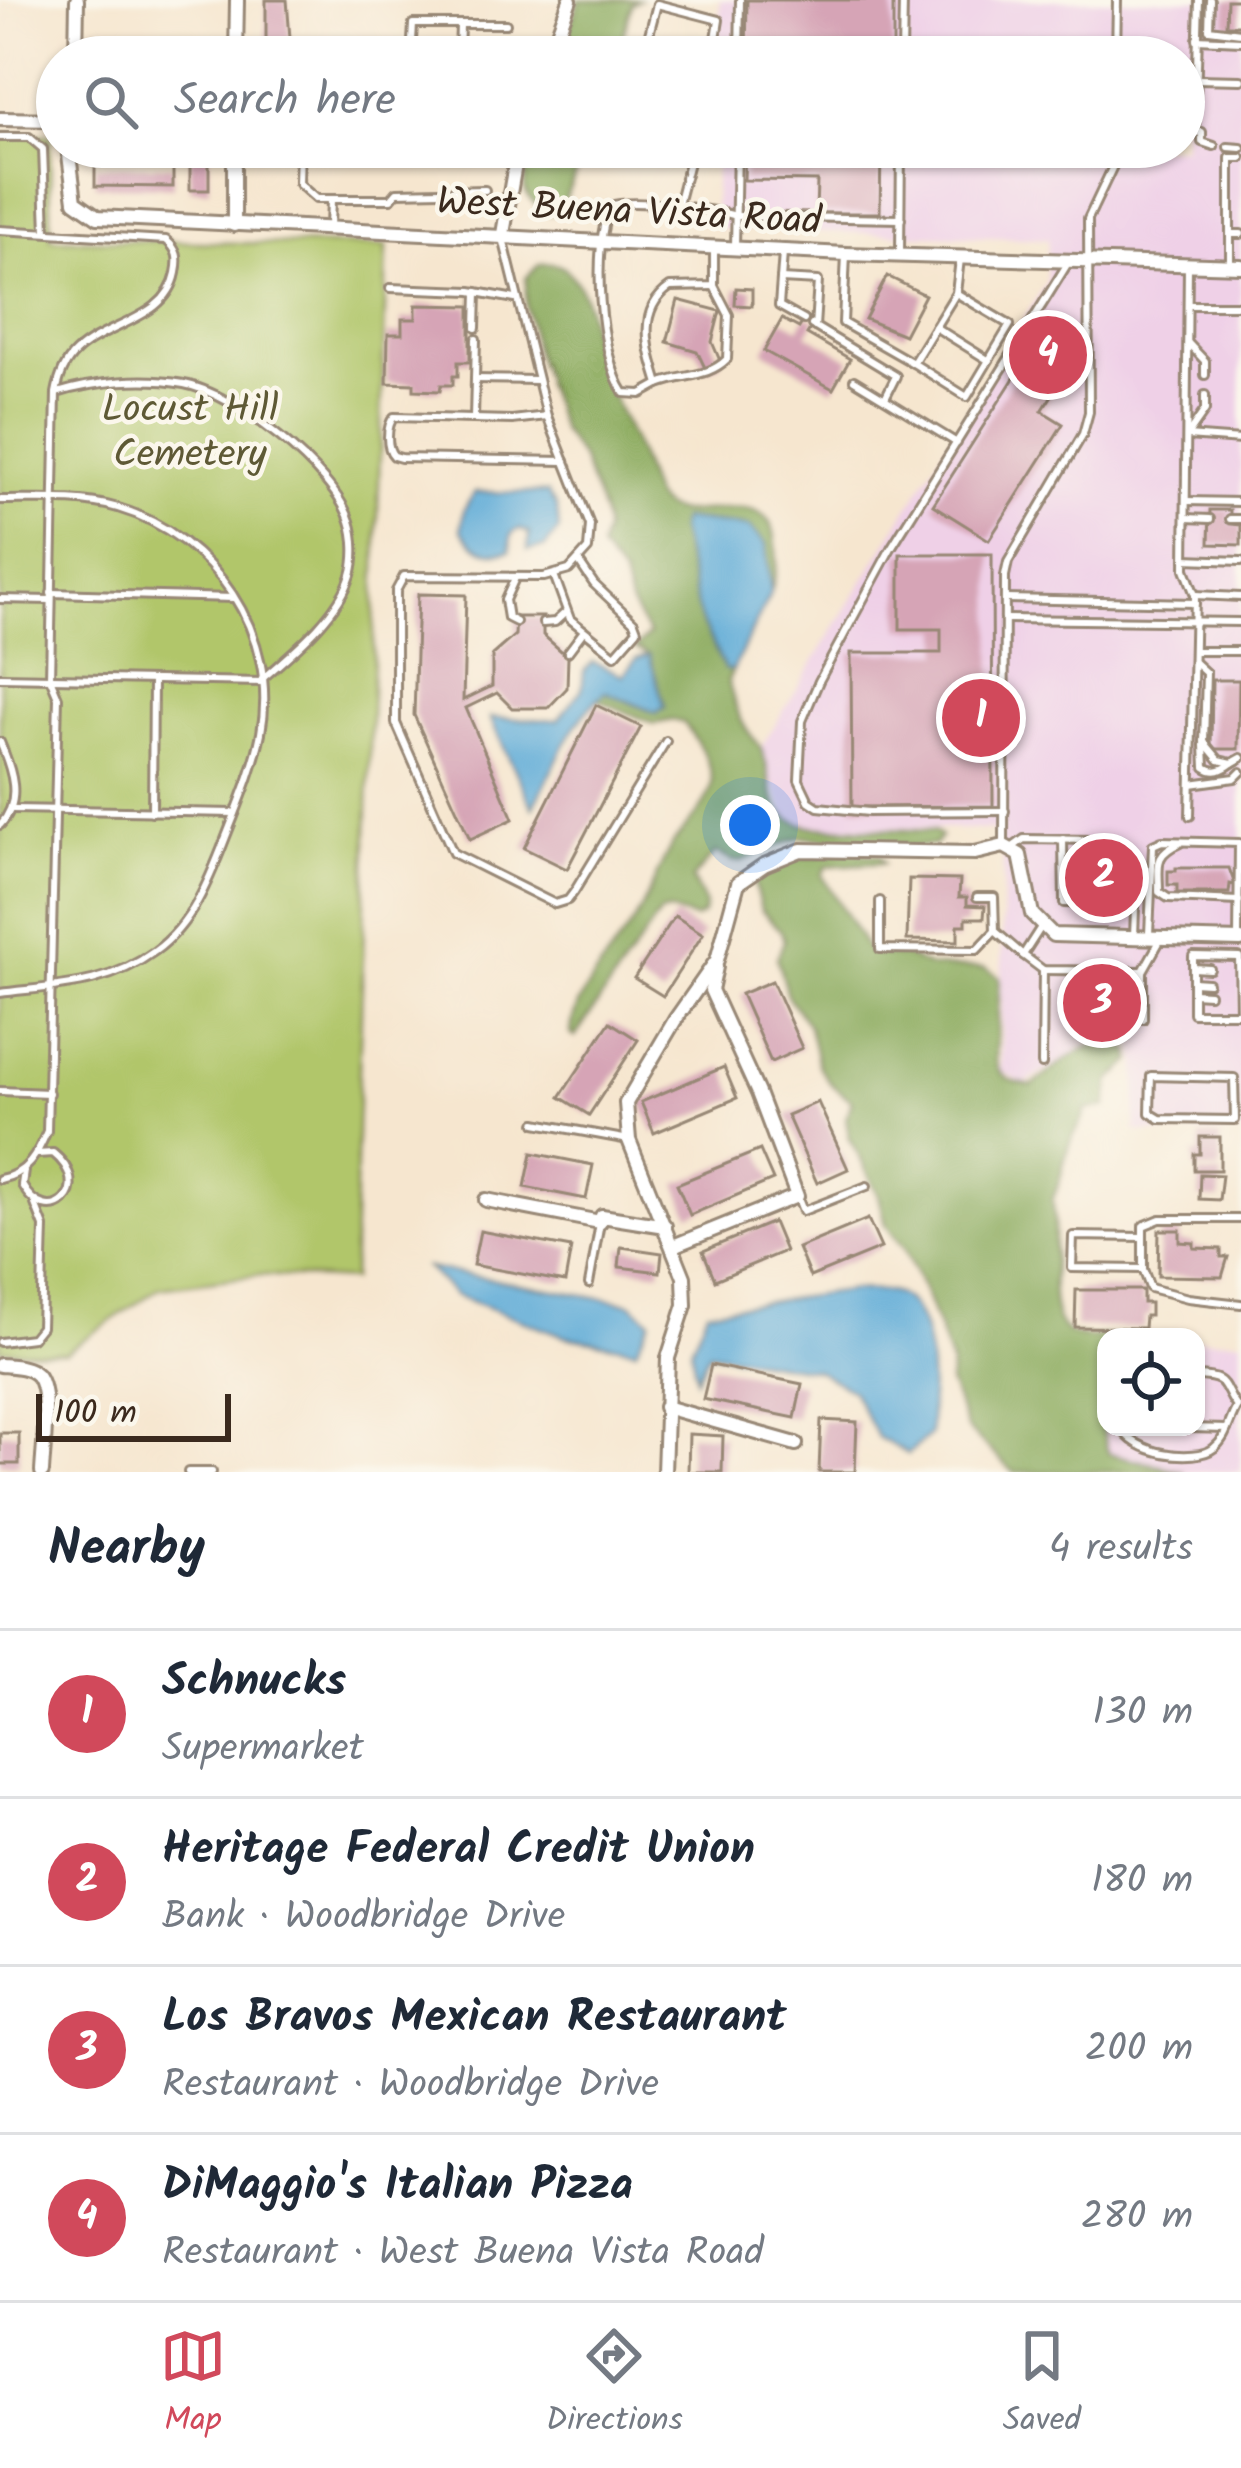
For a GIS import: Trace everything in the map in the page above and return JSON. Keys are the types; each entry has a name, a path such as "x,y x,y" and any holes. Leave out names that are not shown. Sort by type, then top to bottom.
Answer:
{"street":[{"path":"76,36 77,0"},
{"path":"236,36 237,0"},
{"path":"557,36 570,0"},
{"path":"0,119 36,120"},
{"name":"West Buena Vista Road","path":"70,168 72,196 93,216 959,259 1236,266"},
{"path":"234,225 235,168"},
{"path":"503,234 514,168"},
{"path":"673,1246 797,1196 711,990 728,907 738,883 788,855 801,850 975,853 1009,846 1022,862 1032,914 1058,936 1240,940"},
{"path":"664,1472 671,1344 686,1296 673,1246 629,1140 628,1097 717,960"},
{"path":"486,1200 601,1222 602,1216 665,1226"},
{"path":"0,1365 31,1370 40,1382 42,1472"},
{"path":"665,1407 796,1444"}],"lane":[{"path":"739,36 740,0"},
{"path":"902,36 903,0"},
{"path":"1116,36 1117,0"},
{"path":"1197,36 1198,0"},
{"path":"1210,0 1209,29 1241,37"},
{"path":"649,36 657,4 719,20 716,36"},
{"path":"412,36 412,24 506,24"},
{"path":"460,25 460,36"},
{"path":"1205,39 1241,37"},
{"path":"1205,79 1241,80"},
{"path":"0,137 29,137 36,143"},
{"path":"1205,143 1214,146"},
{"path":"1228,147 1241,148"},
{"path":"1236,266 1230,234 1234,173 1230,158 1241,158"},
{"path":"44,168 46,232"},
{"path":"299,168 302,188 316,199 392,199 397,192 485,190"},
{"path":"677,208 687,168"},
{"path":"735,247 737,168"},
{"path":"900,256 902,168"},
{"path":"1112,168 1088,219 1089,412 1083,434 1008,562 1004,811 1009,846 1024,839 1096,840 1136,878 1134,938"},
{"path":"330,230 331,200"},
{"path":"714,246 714,286 729,315 727,359 711,372 677,376 632,396 625,394 604,339 603,240 606,214 619,202 736,216 901,219"},
{"path":"0,230 166,240 178,259 175,281 166,298 77,351 60,374 56,393 50,678 58,697 47,1131 53,1153 67,1166 72,1180 67,1196 45,1218 40,1328 32,1337 0,1342"},
{"path":"503,234 536,380 590,525 588,549 579,562 554,575 413,576 398,581 396,723 453,853 547,902 560,904 568,900 666,741"},
{"path":"1230,234 1241,234"},
{"path":"783,250 779,306 804,320"},
{"path":"846,254 843,323 967,398 1010,325 956,293"},
{"path":"913,362 956,293 959,259"},
{"path":"1004,811 869,812 818,807 809,801 799,780 802,722 890,548 1068,263"},
{"path":"1188,265 1185,559 1195,599 1190,816"},
{"path":"781,279 818,281 814,326 896,376 886,398"},
{"path":"659,384 646,341 656,299 670,287 714,286"},
{"path":"390,288 477,292 515,299"},
{"path":"476,328 477,292"},
{"path":"1188,305 1241,305"},
{"path":"1028,326 1054,340"},
{"path":"935,327 989,360"},
{"path":"474,419 476,339"},
{"path":"1188,343 1205,362 1205,375"},
{"path":"1065,345 1088,357"},
{"path":"475,379 536,380"},
{"path":"854,380 957,443"},
{"path":"0,676 262,680 326,616 350,579 354,550 350,521 342,506 285,440 231,401 206,390 151,382 94,383 56,393"},
{"path":"1186,436 1204,410 1205,395"},
{"path":"547,416 394,417 389,424 390,453 401,458 565,461"},
{"path":"1186,436 1241,440"},
{"path":"0,500 118,508 155,524 199,554 236,598 255,640 262,680 262,731 235,813 198,902 169,940 118,974 0,993"},
{"path":"1186,501 1241,502"},
{"path":"1186,518 1210,519"},
{"path":"1230,519 1241,519"},
{"path":"1185,559 1241,561"},
{"path":"554,575 567,611 584,632 615,655 637,630 634,622 594,584 579,562"},
{"path":"515,578 505,610 516,622"},
{"path":"1005,599 1241,597"},
{"path":"0,598 236,598"},
{"path":"543,623 555,622 567,611"},
{"path":"1005,619 1241,622"},
{"path":"568,652 584,632"},
{"path":"1195,651 1241,651"},
{"path":"1194,662 1206,673 1205,767 1222,770 1241,758"},
{"path":"152,812 153,680"},
{"path":"0,742 10,764 13,809 0,825"},
{"path":"1204,742 1219,760 1232,763"},
{"path":"1191,784 1234,778 1241,772"},
{"path":"13,809 235,813"},
{"path":"1063,839 1064,903 1135,905"},
{"path":"1143,1019 1143,971 1155,938 1153,845 1162,841 1239,843 1240,940"},
{"path":"1183,841 1160,857 1159,892 1168,898 1239,901"},
{"path":"880,901 880,949 977,950 995,931 994,897 976,897"},
{"path":"1023,955 1042,927"},
{"path":"995,931 1043,970 1143,971"},
{"path":"1193,956 1239,957 1235,969 1240,1013 1193,1013 1193,968 1193,956"},
{"path":"1193,968 1210,968"},
{"path":"1042,1064 1043,970"},
{"path":"1193,982 1208,983"},
{"path":"1229,983 1239,984"},
{"path":"1193,993 1209,994"},
{"path":"1229,994 1240,994"},
{"path":"1151,1076 1234,1078 1238,1100 1234,1120 1160,1119 1150,1113 1151,1076"},
{"path":"0,1091 49,1093"},
{"path":"536,1123 629,1140"},
{"path":"2,1179 24,1170 47,1131"},
{"path":"37,1154 53,1153"},
{"path":"24,1170 22,1185 44,1227"},
{"path":"2,1179 22,1185"},
{"path":"797,1196 803,1211 867,1186"},
{"path":"34,1204 56,1205"},
{"path":"1239,1304 1150,1288 1143,1270 1143,1226 1160,1219 1241,1219"},
{"path":"589,1284 601,1222"},
{"path":"1143,1237 1073,1236 1072,1268 1143,1270"},
{"path":"1125,1436 1140,1449 1205,1453 1216,1448 1239,1407 1227,1385 1216,1376 1205,1376"},
{"path":"1205,1428 1227,1429"},
{"path":"188,1472 212,1472"}],"shaded area":[{"path":"720,0 1241,0 1241,1133 1135,1132 1137,1063 1132,1041 1110,1037 1086,1045 1025,1084 1001,1071 1003,857 992,830 790,825 759,751 1046,283 1048,239 714,228 715,168 1205,168 1205,36 719,36"},
{"path":"1205,1339 1241,1340 1241,1472 1172,1472 1101,1458 1101,1436 1205,1436"}],"green space":[{"path":"579,0 639,0 632,4 623,36 566,36"},
{"name":"Locust Hill Cemetery","path":"0,135 36,135 36,168 50,168 51,239 387,246 352,1280 261,1275 159,1288 65,1352 0,1350"},
{"path":"527,168 578,168 560,210 551,214 531,200 525,179"},
{"path":"539,264 562,267 581,289 602,369 658,502 683,512 746,509 769,522 776,552 771,592 766,544 725,669 733,670 728,680 734,703 761,749 778,808 815,827 934,831 941,837 935,845 908,847 800,837 741,861 716,852 692,879 705,905 703,914 695,919 660,913 575,1037 571,1034 579,1003 631,927 667,853 702,807 712,782 706,758 684,723 654,724 597,699 606,692 655,713 665,707 649,655 635,648 649,635 630,604 623,577 600,549 605,530 602,512 582,460 561,430 535,351 526,278"},
{"path":"844,852 879,856 884,863 827,866 822,875 869,952 906,956 930,967 985,968 1000,977 996,1060 1004,1076 1032,1086 1093,1045 1117,1040 1131,1052 1132,1061 1111,1081 1106,1107 1086,1110 1052,1200 1055,1310 1069,1333 1097,1337 1097,1436 1104,1436 1108,1453 1184,1472 1014,1472 967,1429 949,1383 951,1364 928,1301 904,1249 886,1225 879,1196 849,1136 846,1118 852,1101 829,1082 818,1065 809,1027 787,995 777,958 784,941 781,931 761,910 754,883 782,859"}],"water":[{"path":"475,492 547,493 557,508 559,530 545,547 528,550 529,533 519,529 511,534 510,551 482,550 461,530 464,509"},
{"path":"681,519 749,527 766,544 771,592 733,670 725,670 700,619 679,529"},
{"path":"649,655 665,707 656,713 606,692 573,730 533,808 490,718 558,720 582,689 584,671 593,662 623,675 636,659"},
{"path":"427,1268 630,1303 651,1320 636,1349 565,1336 454,1295"},
{"path":"854,1290 893,1293 908,1301 925,1334 931,1377 930,1435 908,1454 877,1437 852,1390 816,1370 709,1352 696,1378 691,1348 707,1310"}],"building":[{"path":"266,0 287,0 290,36 266,36"},
{"path":"747,0 893,0 893,36 746,36"},
{"path":"1227,0 1241,0 1241,25 1226,25"},
{"path":"95,168 173,168 173,187 95,186"},
{"path":"190,168 209,168 209,190 190,190"},
{"path":"744,168 881,168 880,213 816,213 817,181 744,180"},
{"path":"887,276 925,295 904,335 865,319"},
{"path":"736,288 752,289 752,306 735,305"},
{"path":"678,300 720,311 712,342 721,363 706,370 697,351 667,342"},
{"path":"416,305 470,306 470,362 458,362 453,385 441,385 440,391 387,383 388,334 402,334 402,319 416,319"},
{"path":"806,316 815,321 807,334 850,359 833,389 764,351 782,319 799,328"},
{"path":"1021,367 1056,389 1042,411 1063,424 989,540 933,505"},
{"path":"1210,510 1230,510 1230,524 1241,525 1241,545 1209,544"},
{"path":"900,554 992,554 993,806 852,807 851,653 941,653 941,629 900,629"},
{"path":"418,594 466,595 463,700 492,686 492,655 515,635 516,617 543,617 543,635 568,657 567,688 548,708 512,708 497,693 466,708 513,819 470,839 414,715"},
{"path":"1212,680 1239,680 1238,749 1211,749"},
{"path":"596,705 641,727 567,869 524,848"},
{"path":"1229,868 1235,885 1230,884 1229,893 1177,893 1177,885 1168,885 1168,871"},
{"path":"909,879 960,880 959,897 967,897 967,905 985,906 984,918 966,918 966,925 958,925 958,941 907,940"},
{"path":"675,916 703,934 663,996 634,978"},
{"path":"772,981 802,1048 771,1062 741,994"},
{"path":"1071,985 1133,987 1132,1021 1071,1019"},
{"path":"610,1022 638,1040 589,1115 560,1097"},
{"path":"724,1067 737,1098 654,1133 641,1102"},
{"path":"818,1102 848,1169 817,1183 787,1115"},
{"path":"1200,1137 1220,1137 1220,1170 1194,1170"},
{"path":"760,1150 773,1180 690,1215 677,1184"},
{"path":"532,1153 593,1165 586,1199 525,1187"},
{"path":"1200,1174 1222,1175 1219,1200 1199,1199"},
{"path":"868,1219 881,1248 810,1277 798,1248"},
{"path":"773,1222 785,1251 715,1280 703,1251"},
{"path":"1159,1230 1180,1230 1180,1242 1194,1243 1194,1248 1221,1249 1221,1257 1228,1257 1222,1277 1158,1276"},
{"path":"480,1231 571,1248 565,1282 473,1265"},
{"path":"621,1247 662,1253 660,1272 619,1267"},
{"path":"1076,1290 1143,1290 1143,1303 1150,1303 1144,1328 1075,1327"},
{"path":"711,1365 802,1384 795,1418 703,1399"},
{"path":"821,1420 857,1422 855,1472 819,1472"},
{"path":"0,1433 19,1433 19,1464 0,1464"},
{"path":"689,1434 723,1436 722,1472 688,1472"}],"place":[{"name":"DiMaggio's Italian Pizza","path":"1048,355"},
{"name":"Schnucks","path":"981,718"},
{"name":"Heritage Federal Credit Union","path":"1104,878"},
{"name":"Los Bravos Mexican Restaurant","path":"1102,1003"}]}
